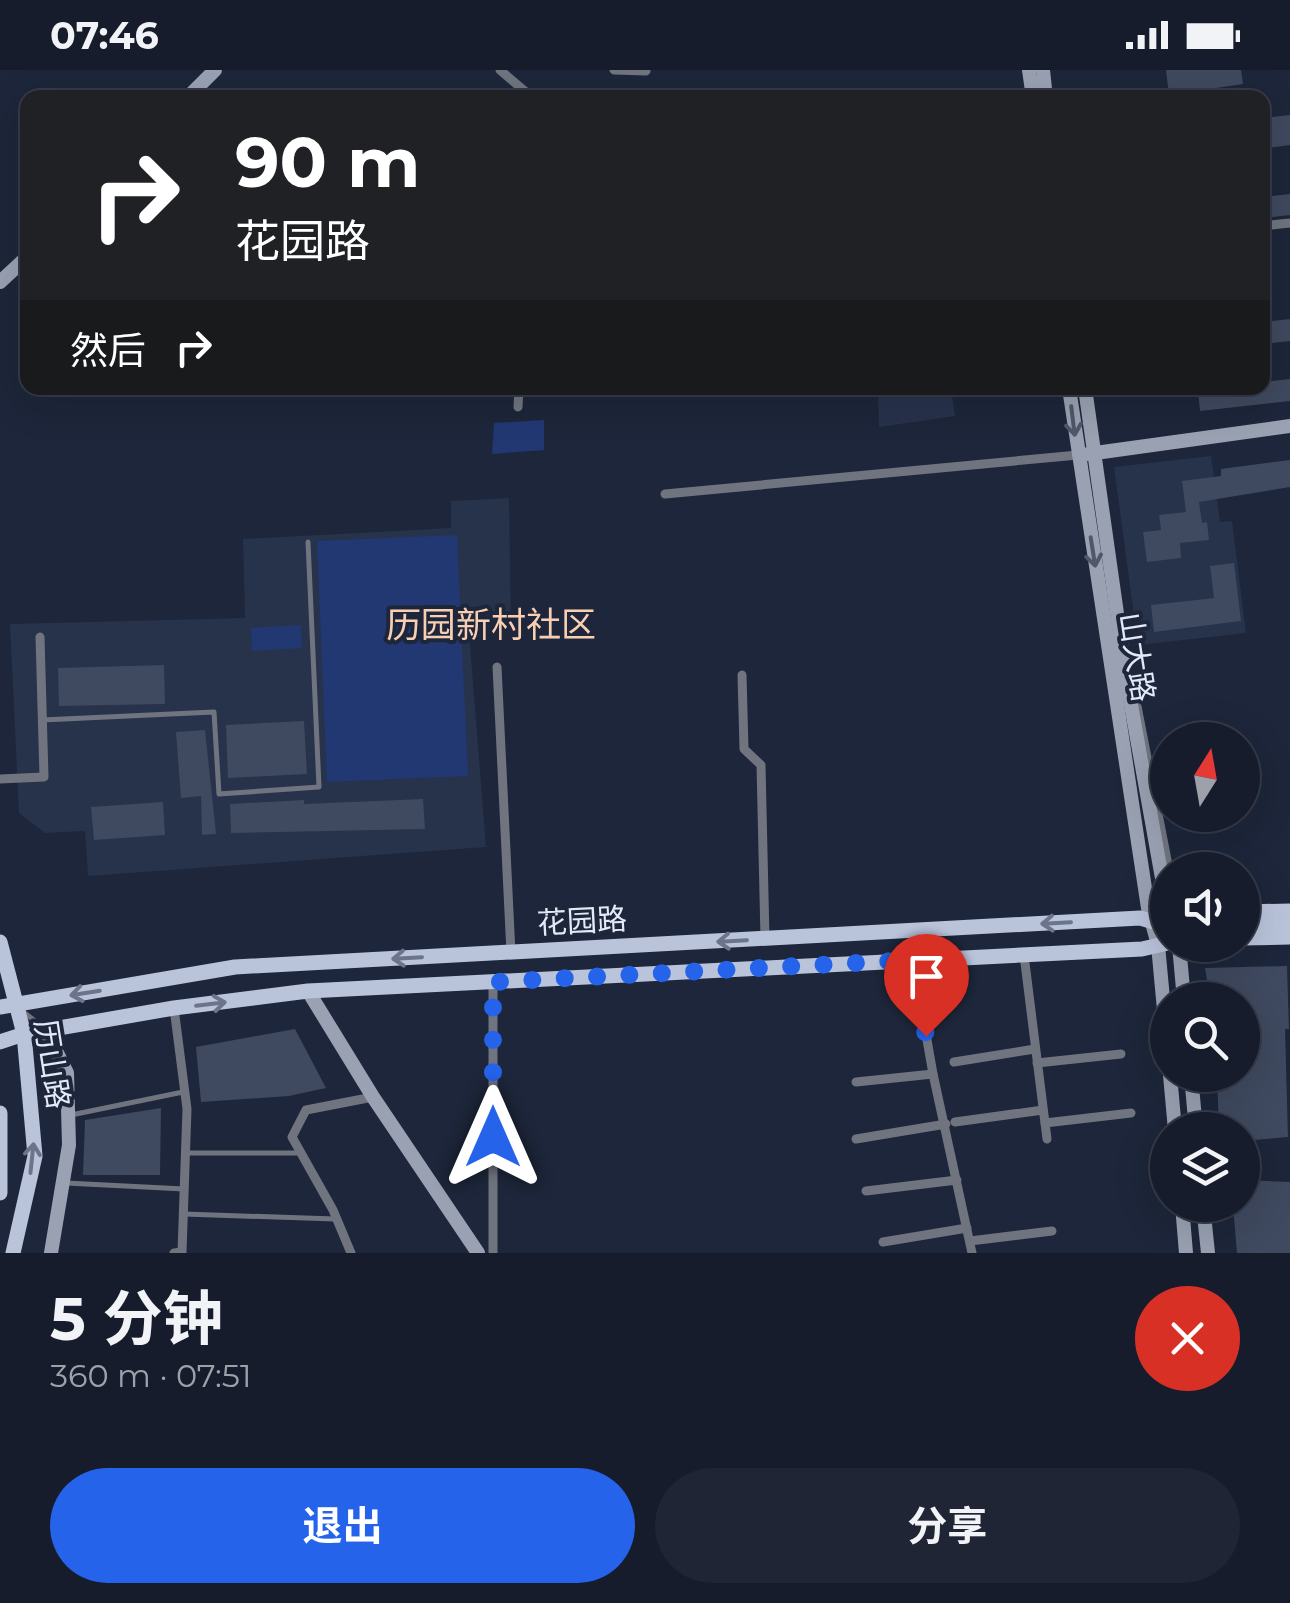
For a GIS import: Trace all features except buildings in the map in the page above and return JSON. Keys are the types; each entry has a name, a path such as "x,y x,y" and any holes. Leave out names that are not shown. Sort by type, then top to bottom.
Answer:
{"main road":[{"path":"195,90 215,70"},
{"path":"0,282 20,263"},
{"name":"山大路","path":"1071,395 1086,454 1158,852"},
{"name":"山大路","path":"1085,395 1086,454 1150,860"},
{"path":"1086,454 1290,426"},
{"path":"1260,912 1290,911"},
{"name":"花园路","path":"7,1005 235,968 1150,920"},
{"path":"1260,926 1290,926"},
{"path":"1260,938 1290,937"},
{"name":"历山路","path":"0,942 7,1005 24,1034 34,1156 13,1253"},
{"name":"花园路","path":"0,1042 24,1034 174,1008 308,991 1150,945"},
{"path":"308,991 372,1098 478,1253"},
{"path":"46,1030 67,1073 69,1146 51,1253"},
{"name":"历山路","path":"0,1113 0,1191"},
{"path":"1183,1222 1186,1253"},
{"path":"1205,1222 1208,1253"}],"street":[{"path":"500,70 523,90"},
{"path":"614,70 646,71"},
{"path":"518,395 518,407"},
{"path":"665,494 1086,454"},
{"path":"0,779 44,777 40,638"},
{"path":"496,667 510,952"},
{"path":"742,675 744,749 762,765 765,939"},
{"name":"山大路","path":"1126,676 1140,710 1166,852"},
{"path":"1024,954 1047,1139"},
{"path":"912,960 933,1074 950,1123 972,1253"},
{"path":"493,982 493,1253"},
{"path":"174,1008 187,1109 184,1252 174,1253"},
{"path":"954,1062 1035,1049"},
{"path":"1037,1063 1120,1054"},
{"path":"856,1082 933,1074"},
{"path":"351,1253 292,1137 306,1110 372,1098"},
{"path":"856,1139 1043,1110"},
{"path":"1045,1124 1131,1113"},
{"path":"866,1191 957,1180"},
{"path":"883,1242 967,1228"},
{"path":"970,1241 1052,1231"}],"lane":[{"path":"42,720 214,712 220,794 319,787 308,542"},
{"path":"7,1005 46,1030"},
{"path":"68,1116 184,1092"},
{"path":"186,1154 300,1153"},
{"path":"63,1183 184,1189"},
{"path":"184,1214 337,1219"}],"shaded area":[{"path":"878,395 952,395 955,416 879,427"},
{"path":"544,420 544,450 492,454 494,423"},
{"path":"1211,456 1220,522 1232,521 1246,633 1138,645 1114,467"},
{"path":"509,498 511,628 469,632 486,847 88,876 85,831 45,833 19,813 10,624 245,618 243,539 451,528 451,501"},
{"path":"457,535 468,776 327,782 317,541"},
{"path":"301,625 302,648 252,651 251,628"}],"district":[{"name":"历园新村社区","path":"491,624"}],"route":[{"path":"493,1137 493,982 912,960 926,1036"}]}
